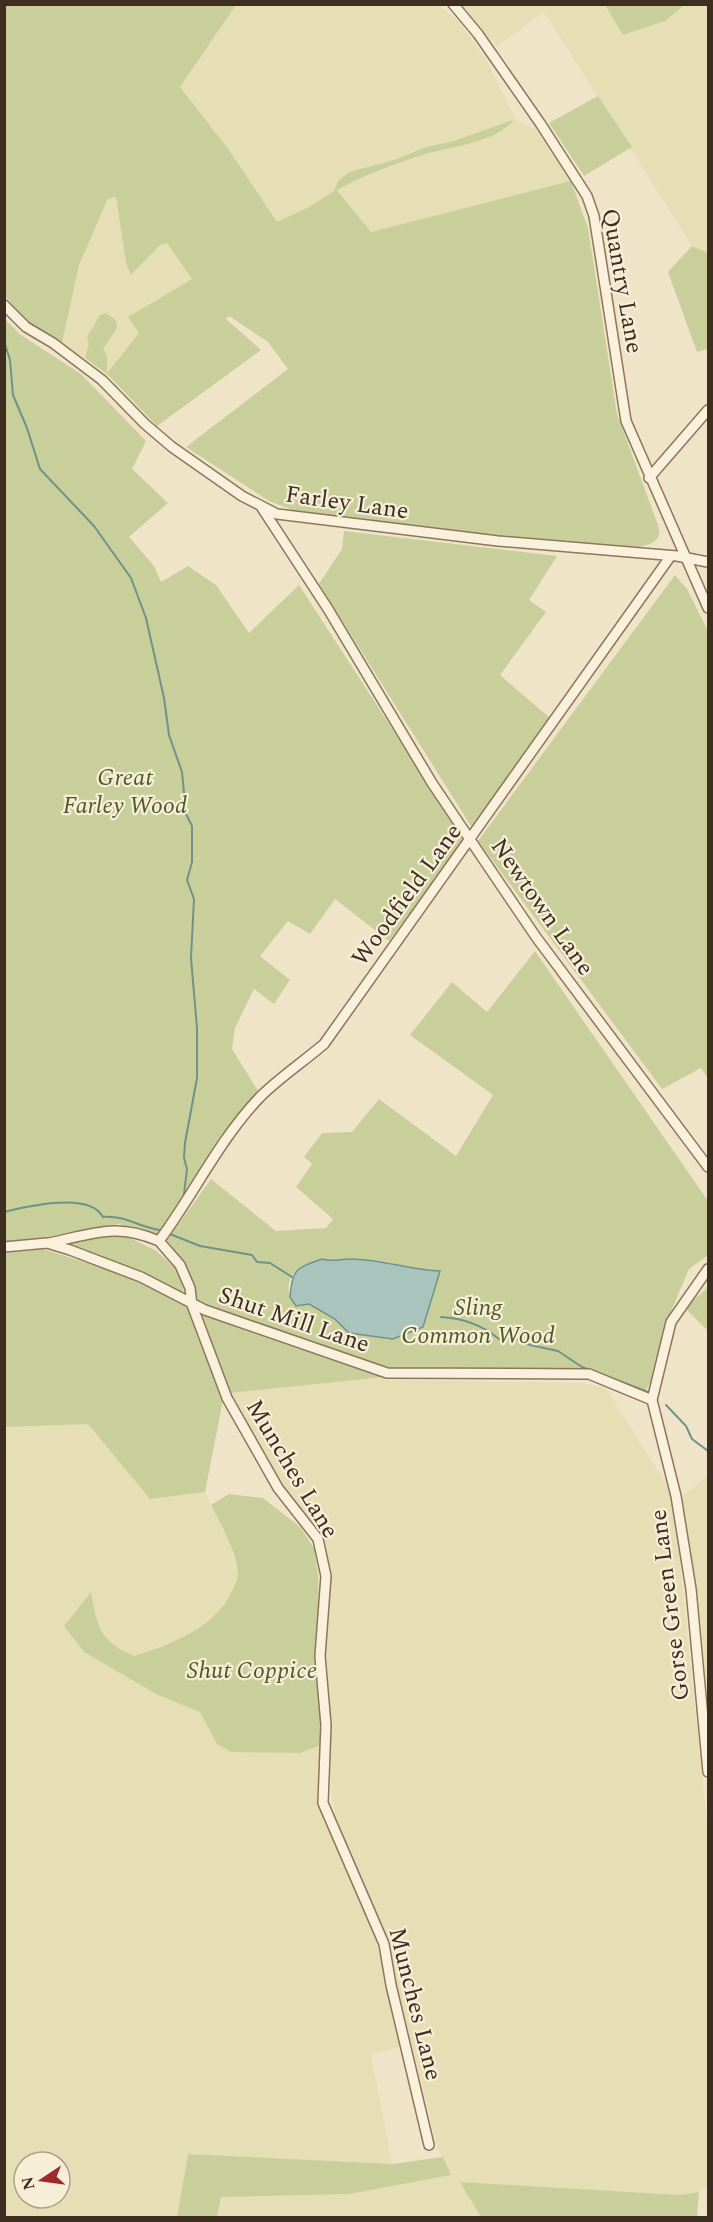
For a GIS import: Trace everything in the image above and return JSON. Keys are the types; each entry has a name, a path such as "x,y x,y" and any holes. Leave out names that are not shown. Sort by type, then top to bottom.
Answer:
{"street":[{"name":"Quantry Lane","path":"453,4 478,34 587,196 594,216 602,260 624,411 649,478 708,608"},
{"name":"Farley Lane","path":"4,305 26,327 53,343 102,380 145,424 172,447 262,508 277,514 322,521 684,557 708,562"},
{"path":"649,478 708,410"},
{"name":"Newtown Lane","path":"262,508 328,609 432,783 471,841 536,937 708,1167"},
{"name":"Woodfield Lane","path":"159,1241 183,1209 213,1157 260,1097 324,1044 387,952 471,841 670,557"},
{"path":"47,1243 118,1229 159,1241 180,1265 190,1288 192,1305"},
{"name":"Shut Mill Lane","path":"4,1247 47,1243 141,1277 192,1305 387,1373 589,1374 652,1400"},
{"path":"652,1400 671,1322 708,1269"},
{"name":"Munches Lane","path":"192,1305 227,1398 278,1488 318,1539 326,1576 320,1656 326,1725 323,1803 384,1944 391,1985 429,2145"},
{"name":"Gorse Green Lane","path":"652,1400 676,1496 691,1589 708,1772"}],"shaded area":[{"path":"236,5 439,5 460,23 487,61 516,119 536,130 571,181 371,232 337,189 418,156 491,136 512,121 454,141 426,147 394,160 349,172 338,181 334,191 309,207 277,222 229,150 180,87"},
{"path":"461,5 605,5 623,35 665,21 684,5 708,5 708,253 692,246 544,12 497,47"},
{"path":"116,197 126,263 131,275 160,245 167,243 192,279 152,302 163,327 132,341 107,374 62,343 79,265 109,199"},
{"path":"384,1377 384,1380 583,1383 606,1388 673,1495 708,1833 708,2184 699,2192 680,2195 461,2182 481,2217 217,2218 221,2197 350,2194 451,2175 438,2149 394,1975 389,1944 337,1825 332,1796 323,1657 331,1597 331,1569 322,1541 281,1485 230,1393"},
{"path":"88,1424 150,1499 205,1492 230,1543 239,1576 230,1595 214,1617 182,1638 134,1656 116,1649 96,1625 91,1593 64,1626 84,1652 156,1694 200,1712 217,1744 300,1753 321,1745 319,1801 323,1820 365,1912 380,1954 402,2047 371,2054 392,2164 188,2154 177,2217 5,2217 4,1427"},
{"path":"708,1475 708,1701 700,1618 682,1497"}],"green space":[{"path":"4,5 236,5 180,87 229,150 277,222 309,207 334,191 338,181 349,172 394,160 426,147 454,141 513,120 505,128 483,139 409,159 337,190 371,232 571,181 588,228 617,414 658,525 659,535 655,541 637,547 524,539 295,511 269,501 186,447 288,369 268,342 229,316 226,319 261,350 157,426 107,374 85,358 89,344 87,337 100,315 106,313 116,320 117,328 103,349 107,356 107,373 139,333 128,317 192,279 167,243 160,245 131,275 126,263 116,197 108,199 79,265 62,343 29,323 5,297"},
{"path":"605,5 684,5 665,21 623,35"},
{"path":"598,96 632,147 584,176 549,123"},
{"path":"692,246 708,253 708,349 697,352 668,272"},
{"name":"Great Farley Wood","path":"4,318 21,335 81,374 146,441 132,469 168,503 129,537 154,566 161,582 188,566 216,585 249,633 299,585 465,841 389,941 335,899 310,934 288,921 260,956 290,980 274,1004 254,989 235,1028 232,1049 258,1091 216,1144 157,1242 119,1224 5,1244"},
{"path":"344,531 557,556 529,600 546,612 500,675 551,719 471,826 319,584 342,549"},
{"path":"675,575 687,589 708,631 708,1079 701,1068 662,1089 478,841"},
{"name":"Sling Common Wood","path":"535,951 708,1201 708,1255 689,1269 664,1328 650,1383 644,1393 587,1372 502,1375 388,1368 199,1302 183,1262 167,1240 211,1179 276,1231 326,1228 333,1219 296,1187 312,1164 304,1157 322,1133 352,1132 379,1099 456,1156 493,1095 410,1035 452,982 487,1012","holes":["322,1259 335,1262 349,1259 439,1272 393,1339 349,1333 335,1319 309,1303 296,1306 290,1296 289,1288 293,1275"]},
{"path":"117,1232 155,1250 180,1272 184,1294 58,1244"},
{"path":"43,1249 138,1279 186,1305 223,1400 205,1492 150,1499 88,1424 5,1427 4,1253"},
{"path":"708,1287 708,1331 685,1308"},
{"path":"197,1311 384,1377 230,1393"},
{"name":"Shut Coppice","path":"229,1494 263,1498 300,1527 314,1548 318,1574 321,1745 300,1753 231,1752 217,1744 200,1712 156,1694 84,1652 64,1626 91,1592 98,1624 107,1639 134,1656 177,1640 203,1625 224,1604 238,1576 231,1547 211,1505"},
{"path":"188,2154 392,2164 443,2157 451,2175 350,2194 221,2197 217,2217 177,2217"},
{"path":"460,2182 680,2195 699,2192 697,2217 481,2217"}],"water":[{"path":"322,1259 361,1259 440,1271 423,1327 393,1339 349,1333 335,1319 309,1304 296,1306 290,1297 294,1275 301,1267"}],"waterway":[{"path":"4,341 10,360 13,395 27,428 40,469 94,526 131,578 146,618 164,698 169,735 182,772 186,814 192,826 192,862 187,880 194,899 191,958 197,1028 197,1078 185,1143 184,1158 187,1169 184,1194"},
{"path":"4,1212 42,1204 72,1203 96,1209 103,1217 125,1219 160,1230"},
{"path":"170,1234 200,1246 252,1255 257,1262 270,1263 292,1277"},
{"path":"441,1317 472,1323 499,1339 514,1338 530,1345 558,1351 582,1367 648,1392"},
{"path":"666,1405 686,1426 692,1439 708,1451"}]}
